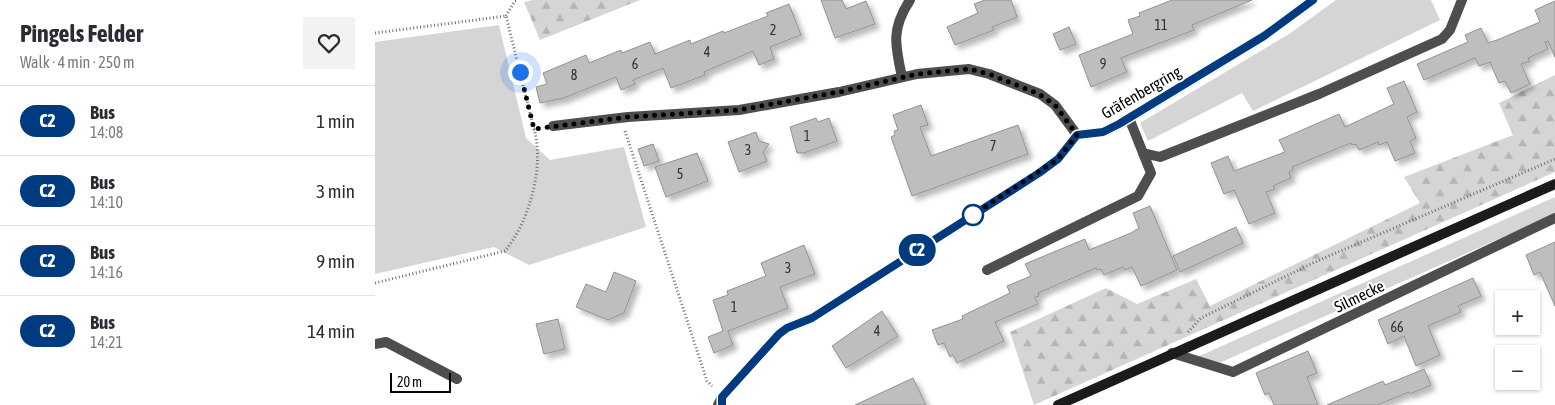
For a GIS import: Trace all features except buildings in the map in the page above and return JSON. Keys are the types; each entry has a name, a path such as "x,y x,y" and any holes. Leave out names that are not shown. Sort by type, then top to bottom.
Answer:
{"main road":[{"name":"Silmecke","path":"1058,405 1555,184"}],"street":[{"path":"901,77 895,32 900,15 910,0"},
{"name":"Gräfenbergring","path":"1077,135 1103,132 1129,118 1264,36 1313,0"},
{"path":"1143,152 1160,157 1319,94 1442,39 1450,30 1462,0"},
{"path":"553,126 620,118 739,110 839,92 901,77 969,69 989,74 1039,94 1055,105 1077,135 1058,159 1039,173 812,318 787,328 761,353 721,402"},
{"path":"987,270 1139,196 1151,173 1129,118"},
{"name":"Silmecke","path":"1176,351 1233,372 1555,218"},
{"path":"375,344 386,342 457,379"}],"path":[{"path":"375,283 505,251 515,238 538,174 539,144 506,16 515,1 518,0"},
{"path":"375,33 506,16"},
{"path":"620,118 707,381 721,402"},
{"path":"534,129 553,126"},
{"path":"1176,351 1189,328 1201,318 1315,262 1555,160"}],"green space":[{"path":"533,0 640,0 540,40 524,2"},
{"path":"1336,0 1431,0 1440,20 1253,111 1242,93 1148,141 1140,123 1289,34"},
{"path":"499,25 526,138 550,160 624,147 646,227 529,265 494,247 375,274 375,42"},
{"path":"1555,75 1555,172 1034,405 1010,332 1106,288 1137,304 1196,279 1210,306 1420,203 1404,177 1513,135 1499,103"},
{"path":"1555,197 1555,214 1217,364 1195,358"}],"bus line":[{"name":"C2","path":"722,405 722,397 761,353 787,328 812,318 1039,173 1058,159 1077,135 1103,132 1119,124 1264,36 1313,0"}],"route":[{"path":"520,72 534,129 628,117 739,110 839,92 917,74 950,70 969,69 989,74 1039,94 1055,105 1077,135 1058,159 971,215 973,215"}]}
